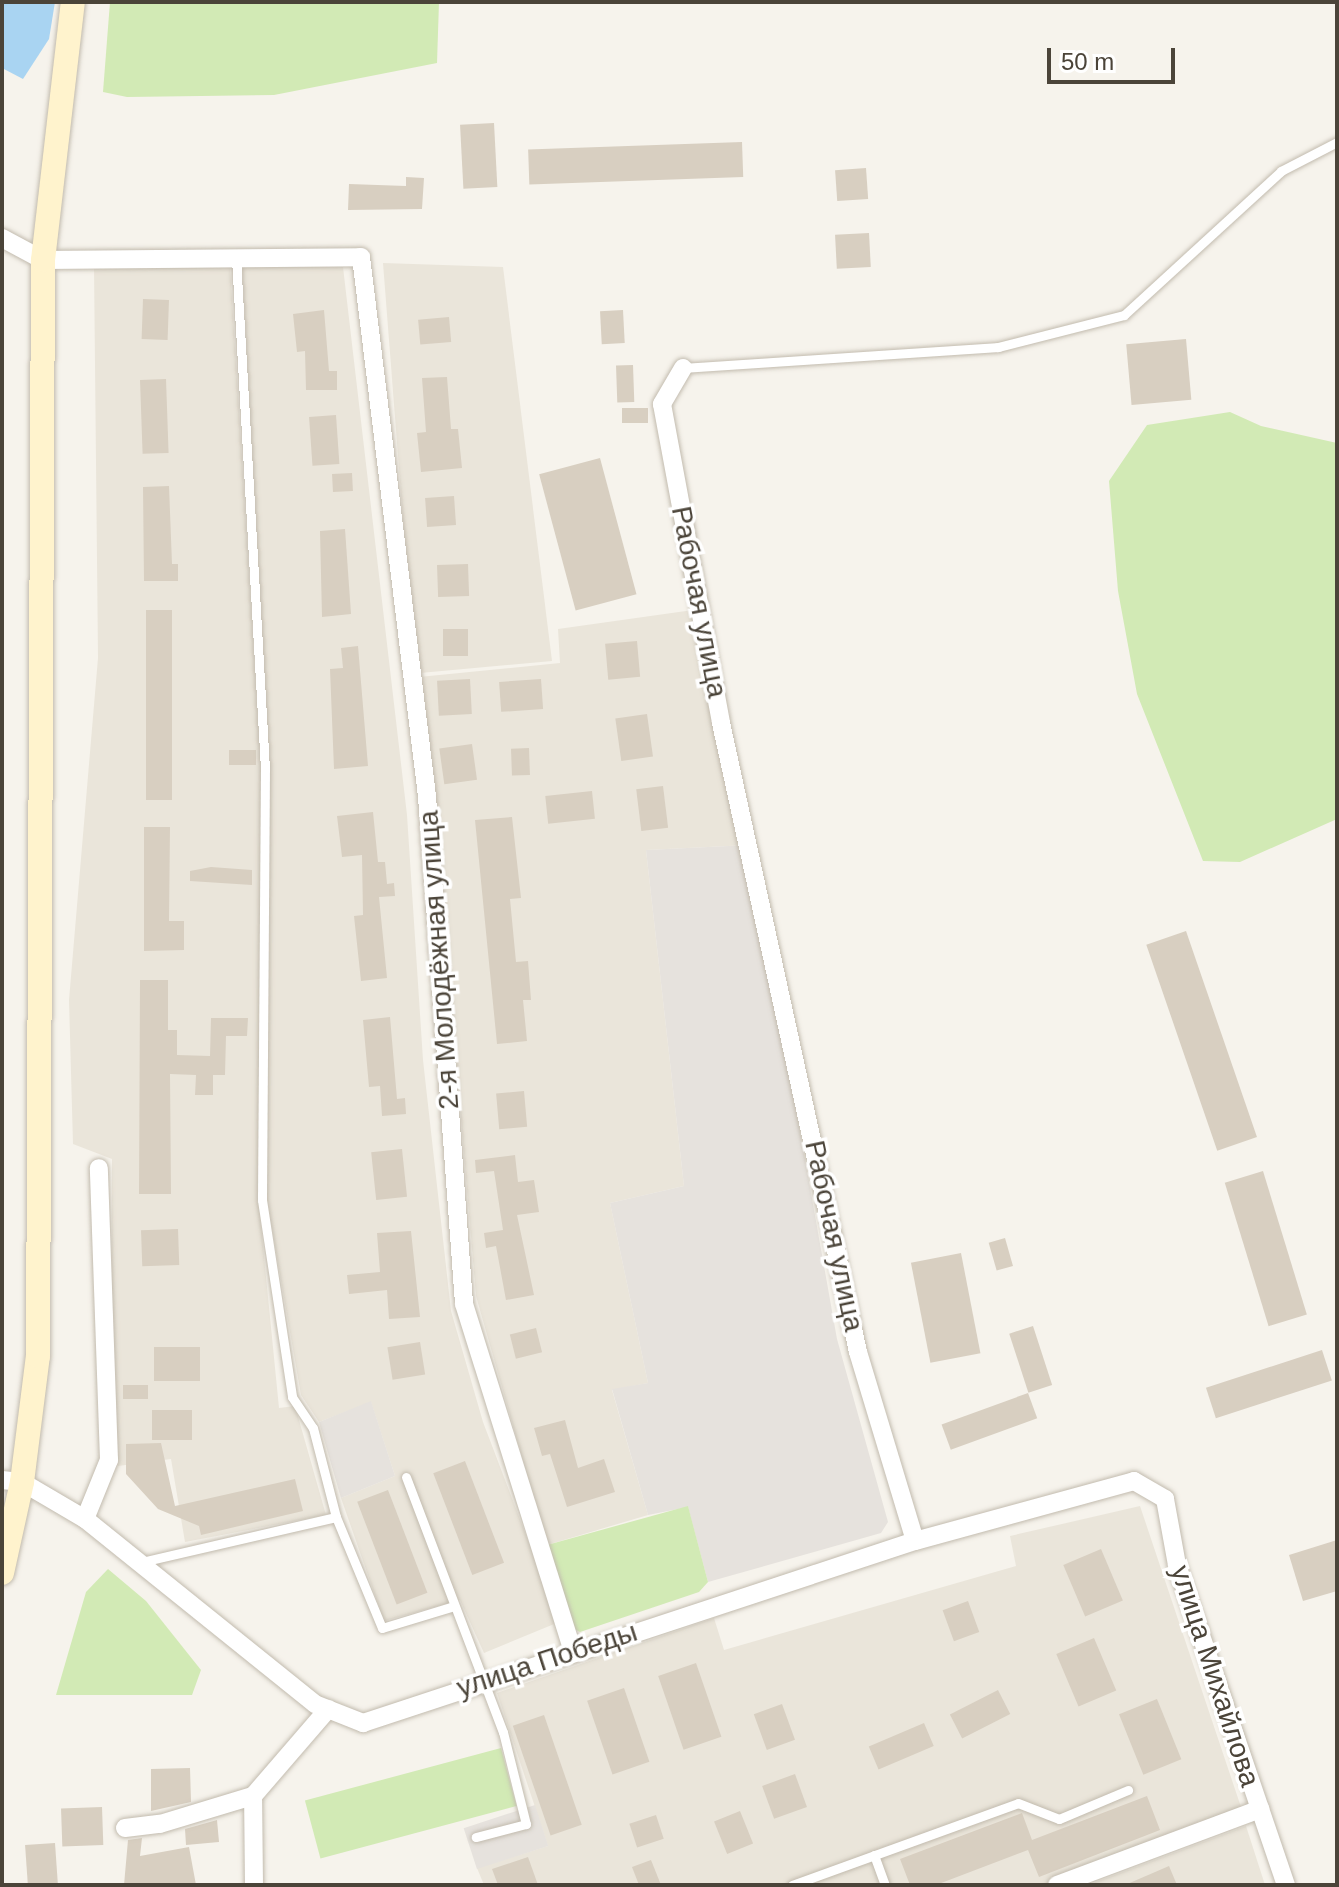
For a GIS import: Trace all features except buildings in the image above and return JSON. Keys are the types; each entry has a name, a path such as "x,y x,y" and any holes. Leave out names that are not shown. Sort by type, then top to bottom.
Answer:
{"main road":[{"path":"2,1573 12,1481 38,1356 43,260 73,2"}],"street":[{"path":"2,238 43,260 236,258"},
{"name":"2-я Молодёжная улица","path":"236,258 361,257 427,796 464,1304 573,1651"},
{"name":"Рабочая улица","path":"683,368 662,404 721,723 858,1352 915,1541"},
{"path":"85,1519 109,1460 99,1168"},
{"name":"улица Победы","path":"12,1481 85,1519 315,1704 363,1723 481,1680 915,1541 1134,1481"},
{"name":"улица Михайлова","path":"1134,1481 1165,1499 1177,1565 1286,1885"},
{"path":"125,1828 160,1824 253,1796 328,1709"},
{"path":"253,1796 254,1885"},
{"path":"1057,1885 1260,1809"}],"lane":[{"name":"Рабочая улица","path":"683,368 998,347 1124,315 1281,171 1337,142"},
{"path":"236,258 265,768 262,1200 292,1397 313,1428 336,1517 382,1628 454,1606"},
{"path":"406,1477 503,1732 526,1824 476,1837"},
{"path":"140,1563 336,1517"},
{"path":"792,1885 1018,1803 1059,1819 1128,1790"},
{"path":"874,1855 885,1885"}],"shaded area":[{"path":"383,263 503,267 552,661 420,673 407,571"},
{"path":"94,267 230,267 261,768 258,1196 279,1408 295,1406 326,1515 185,1542 171,1459 118,1466 111,1440 112,1159 73,1144 69,1000 98,658"},
{"path":"242,267 343,267 407,815 423,1060 451,1311 483,1422 559,1622 484,1653 460,1600 384,1621 341,1498 395,1476 371,1402 319,1422 301,1395 267,1200 269,770"},
{"path":"693,610 749,845 646,850 684,1186 610,1203 648,1383 612,1390 648,1515 547,1545 476,1296 434,795 419,677 560,663 558,629"},
{"path":"749,845 837,1339 888,1522 881,1533 708,1582 688,1507 648,1515 612,1389 648,1383 610,1203 684,1186 646,850"},
{"path":"371,1401 395,1476 341,1498 319,1422"},
{"path":"1140,1506 1242,1810 1044,1885 484,1885 477,1868 548,1846 497,1693 714,1618 724,1650 1016,1566 1010,1536"},
{"path":"535,1805 548,1846 477,1869 464,1828"},
{"path":"1246,1826 1265,1885 1088,1885"}],"green space":[{"path":"110,2 439,2 437,63 274,95 127,97 103,92"},
{"path":"1230,412 1261,426 1337,443 1337,819 1240,862 1203,861 1137,694 1118,591 1109,481 1147,425"},
{"path":"688,1506 708,1582 699,1592 580,1632 572,1628 547,1545"},
{"path":"108,1569 146,1601 201,1670 192,1695 56,1695 86,1592"},
{"path":"501,1748 517,1806 320,1858 305,1801"}],"water":[{"path":"2,2 55,2 49,39 23,79 2,68"}]}
